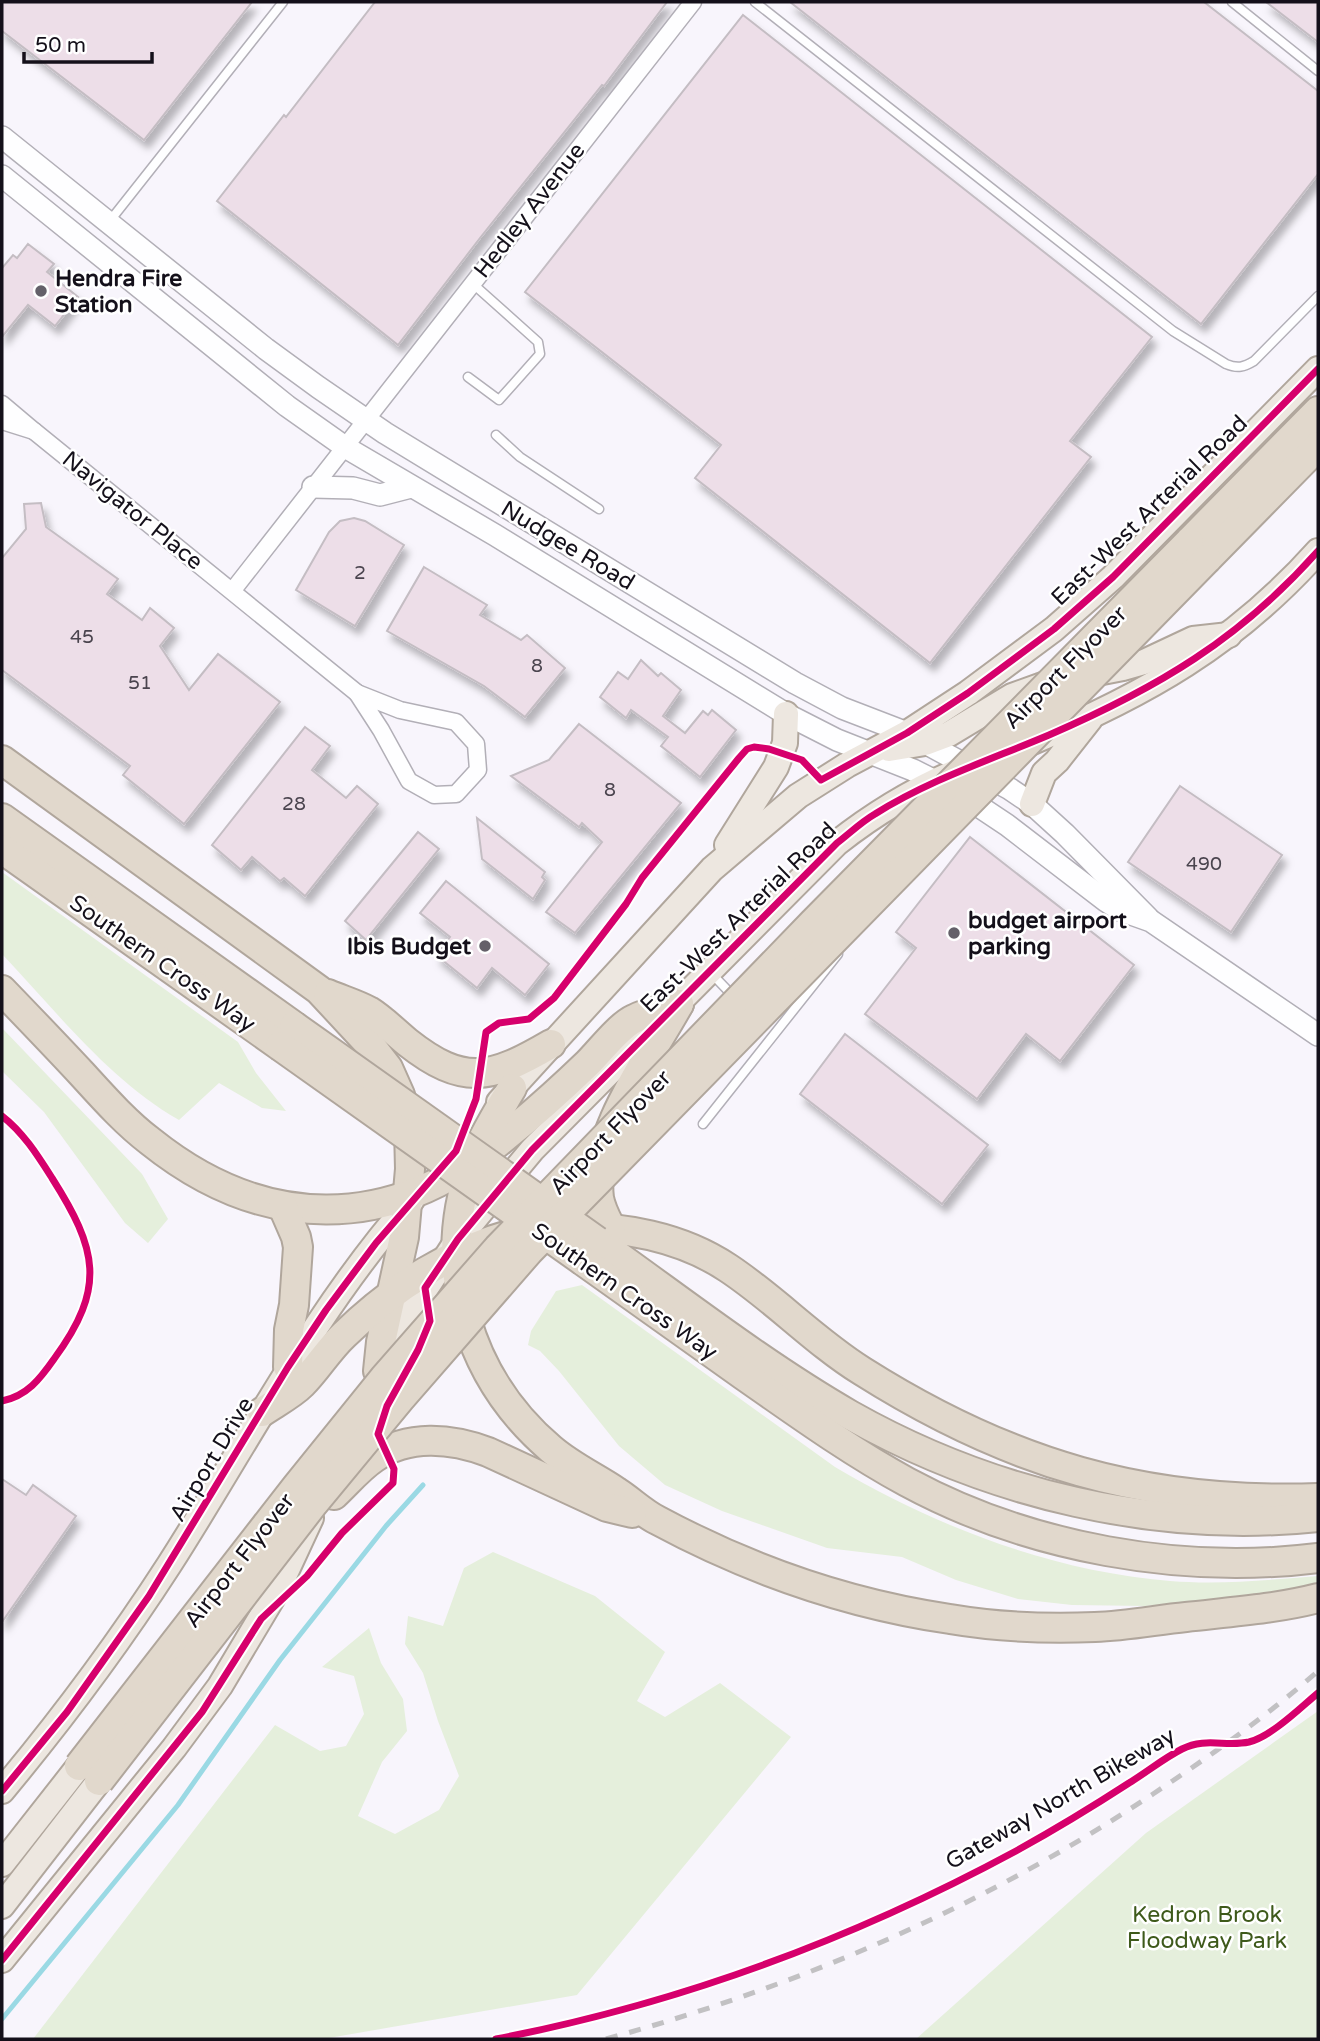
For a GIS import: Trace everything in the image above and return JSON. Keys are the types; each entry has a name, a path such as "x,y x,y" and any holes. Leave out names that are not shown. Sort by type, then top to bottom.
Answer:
{"highway":[{"name":"East-West Arterial Road","path":"1198,551 1318,411"},
{"path":"1198,551 1318,446"},
{"name":"Airport Flyover","path":"89,1773 400,1399 529,1251 1198,551"},
{"path":"2,760 319,990 380,1056 394,1081 409,1128 412,1197 381,1342 379,1371"},
{"name":"Southern Cross Way","path":"2,818 287,1036 669,1307 844,1444 907,1482 958,1507 1071,1544 1130,1555 1186,1562 1268,1562 1318,1558"},
{"name":"Southern Cross Way","path":"2,849 287,1036"},
{"path":"2,990 103,1097 146,1139 171,1158 220,1186 284,1207 327,1210 355,1209 412,1197 464,1157 501,1141 632,1020 679,1004"},
{"path":"319,990 370,1012 437,1064 457,1071 479,1074 499,1070 521,1062 551,1045"},
{"path":"611,1228 599,1197 601,1164 608,1140 624,1097 679,1004"},
{"path":"512,1088 464,1157 463,1195 453,1252 467,1324 494,1384 525,1424 552,1450 655,1519 752,1565 793,1580 881,1606 951,1620 1010,1626 1095,1627 1263,1609 1318,1598"},
{"path":"284,1207 298,1247 288,1367"},
{"path":"262,1412 301,1385 343,1335 392,1294 453,1252 525,1231 563,1226 611,1228 663,1237 717,1261 861,1370 936,1414 986,1439 1033,1458 1082,1473 1191,1495 1245,1499 1318,1498"},
{"name":"Southern Cross Way","path":"669,1307 897,1440 999,1482 1082,1503 1166,1516 1240,1522 1318,1517"},
{"path":"313,1513 372,1459 385,1451 417,1442 442,1440 488,1452 607,1507 655,1519"}],"main road":[{"name":"Nudgee Road","path":"2,137 266,349 367,420 795,683 842,708 916,738 971,766 1032,804 1151,921 1318,1035"},
{"name":"Nudgee Road","path":"2,176 287,406 345,447 507,542 786,714 837,740 936,780 1007,825 1113,905 1151,921"},
{"path":"89,246 108,222"},
{"name":"East-West Arterial Road","path":"916,738 1064,621 1113,577 1318,369"},
{"path":"313,487 353,488 380,495 411,487"},
{"name":"East-West Arterial Road","path":"453,1252 503,1184 532,1150 837,843 874,814 936,780 1093,715 1174,674 1230,635 1280,592 1318,551"},
{"path":"869,752 916,738 949,734 997,704 1029,689 1123,668 1193,639 1230,635"},
{"path":"712,869 776,766 785,743 786,714"},
{"path":"1032,804 1044,773 1057,761 1093,715"},
{"name":"East-West Arterial Road","path":"512,1088 712,869 798,796 869,752"},
{"name":"Airport Drive","path":"2,1791 66,1712 136,1615 288,1367 350,1277 412,1197"},
{"path":"2,1960 174,1748 220,1686 279,1587 379,1371 406,1319 453,1252"},
{"path":"2,1864 89,1773"},
{"path":"2,1906 89,1773"}],"street":[{"name":"Hedley Avenue","path":"367,420 471,282 693,2"},
{"name":"Navigator Place","path":"2,404 358,693 400,710 456,722 476,744 478,770 456,794 434,795 409,781 358,693"},
{"path":"233,590 367,420"},
{"name":"Navigator Place","path":"2,421 34,431"}],"lane":[{"path":"108,222 283,2"},
{"path":"755,2 1173,331 1226,365 1242,367 1255,360 1318,296"},
{"path":"1231,2 1318,71"},
{"path":"468,377 499,400 540,354 538,342 471,282"},
{"path":"496,435 520,457 599,509"},
{"path":"858,929 901,875"},
{"path":"703,1124 841,950"},
{"path":"709,971 744,1007"},
{"path":"754,1016 774,1036"}],"green space":[{"path":"2,872 238,1042 256,1073 286,1111 262,1108 219,1083 179,1120 130,1085 85,1044 2,954"},
{"path":"2,1028 142,1174 168,1219 148,1243 125,1223 44,1112 2,1071"},
{"path":"582,1285 835,1467 954,1527 1039,1556 1126,1576 1170,1581 1244,1582 1318,1576 1318,1585 1235,1598 1145,1606 1072,1605 1018,1599 956,1580 902,1557 827,1548 722,1511 665,1485 619,1446 559,1371 540,1351 528,1345 531,1331 556,1291"},
{"path":"493,1552 595,1596 665,1652 637,1701 665,1717 720,1683 791,1737 577,1995 323,2039 33,2039 275,1725 320,1751 346,1746 364,1714 354,1676 322,1667 369,1628 381,1663 403,1699 407,1731 382,1762 358,1816 395,1834 439,1810 459,1776 423,1673 405,1644 408,1616 443,1626 464,1568"},
{"name":"Kedron Brook Floodway Park","path":"1318,1711 1318,2039 916,2039 1146,1833"}],"building":[{"path":"2,2 252,2 144,140 2,31"},
{"path":"375,2 667,2 604,86 602,85 480,238 398,345 217,201"},
{"path":"790,2 1204,2 1318,91 1318,174 1201,324"},
{"path":"1266,2 1318,2 1318,42"},
{"path":"743,15 1152,337 1070,441 1091,457 930,663 695,478 721,445 525,292"},
{"name":"Hendra Fire Station","path":"28,244 54,264 47,272 78,297 55,326 28,305 2,337 2,268 13,255 17,258"},
{"path":"41,503 46,527 118,579 107,594 142,620 150,608 174,628 160,646 189,690 218,654 280,702 184,824 123,775 130,766 2,670 2,558 26,529 24,504"},
{"path":"354,518 365,521 404,545 355,626 296,590 329,532 340,521"},
{"path":"424,567 487,605 480,615 521,640 527,635 565,668 525,717 484,686 387,631"},
{"path":"641,660 658,676 661,673 681,690 663,716 685,733 703,711 708,715 712,710 736,730 700,777 661,746 668,737 631,710 626,718 600,697 618,672 628,679"},
{"path":"579,724 681,803 575,933 546,912 602,842 582,823 579,827 511,776 549,760"},
{"path":"305,727 330,746 312,770 346,798 357,786 378,804 305,896 284,878 280,881 252,857 241,870 212,845"},
{"path":"1180,786 1282,855 1231,932 1128,862"},
{"path":"477,818 545,872 542,877 545,880 533,899 482,859"},
{"path":"418,832 439,849 366,940 345,921"},
{"path":"970,837 1134,965 1060,1061 1026,1034 977,1099 865,1014 916,948 896,932"},
{"name":"Ibis Budget","path":"446,881 549,964 525,995 492,968 477,988 436,955 450,937 420,913"},
{"path":"845,1034 988,1145 942,1204 800,1094"},
{"path":"2,1479 26,1495 33,1485 76,1516 2,1622"}],"waterway":[{"path":"2,2019 178,1805 280,1660 386,1526 423,1485"}],"railway":[{"path":"606,2039 679,2018 820,1968 957,1907 1089,1835 1153,1794 1238,1735 1318,1671"}],"cycle path":[{"path":"2,1791 67,1712 149,1596 288,1367 326,1310 376,1243 456,1151 476,1099 486,1032 499,1023 529,1019 554,998 626,904 642,878 747,749 769,749 802,760 821,780 907,733 968,693 1054,629 1113,577 1318,369"},
{"path":"2,1960 202,1712 261,1619 307,1576 342,1533 393,1483 394,1469 378,1434 387,1406 418,1350 430,1321 425,1288 458,1239 532,1150 837,843 860,824 917,791 1049,735 1161,680 1227,636 1258,611 1318,551"},
{"path":"2,1116 30,1145 67,1203 79,1226 90,1268 89,1289 71,1333 32,1386 19,1395 2,1401"},
{"name":"Gateway North Bikeway","path":"496,2039 631,2007 763,1965 828,1940 891,1913 1016,1851 1087,1810 1182,1749 1191,1745 1240,1743 1258,1739 1285,1721 1318,1693"}],"place":[{"name":"Hendra Fire Station","path":"41,291"},
{"name":"budget airport parking","path":"954,933"},
{"name":"Ibis Budget","path":"485,946"}]}
